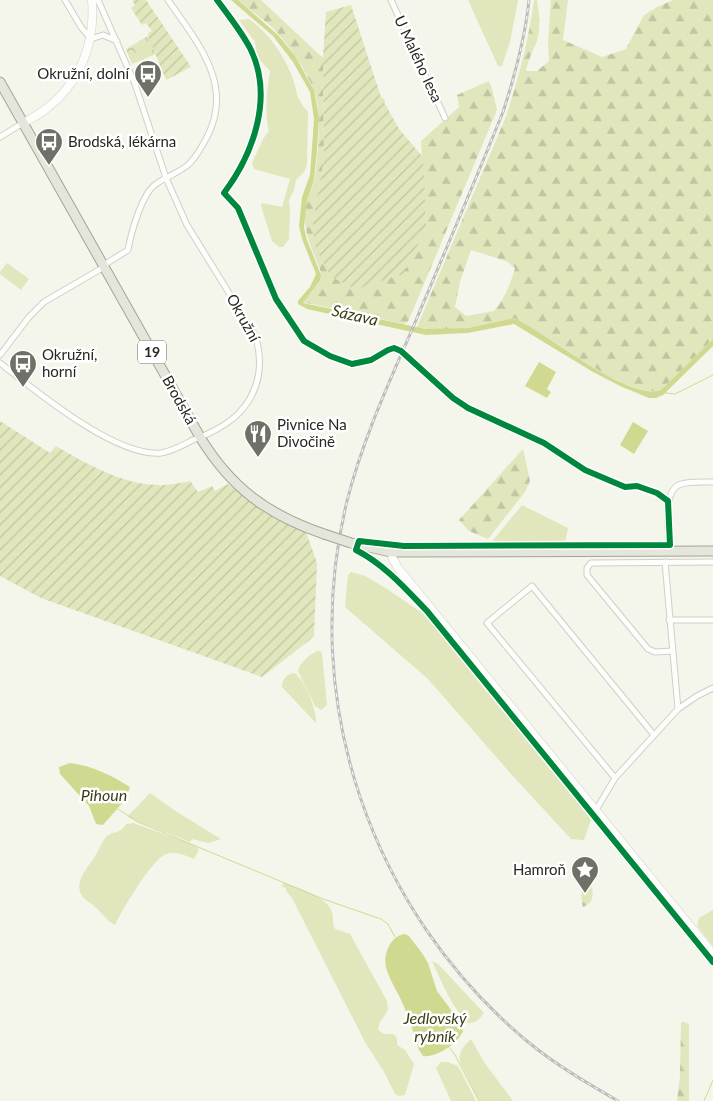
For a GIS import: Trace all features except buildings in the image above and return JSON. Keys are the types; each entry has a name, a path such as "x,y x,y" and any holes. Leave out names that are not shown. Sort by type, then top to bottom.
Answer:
{"main road":[{"name":"Brodská","path":"0,82 200,438 222,469 252,498 284,518 351,543 391,552"},
{"name":"19","path":"391,552 713,551"}],"street":[{"path":"66,0 81,27 91,39"},
{"path":"0,137 52,105 73,82 85,58 91,39 92,0"},
{"name":"Okružní","path":"0,363 67,412 117,442 147,452 169,451 200,438 235,417 248,402 259,378 260,355 255,335 188,225 166,178 135,84 98,0"},
{"path":"0,354 29,317 44,302 104,267 107,263 128,250 145,197 154,185 185,167 202,147 211,129 216,112 214,75 208,61 168,0"},
{"name":"U Malého lesa","path":"391,0 445,118"},
{"path":"91,39 102,35 117,41"},
{"path":"670,550 668,501 673,490 678,484 713,482"},
{"path":"391,552 392,559 398,568 713,954"},
{"path":"665,562 678,709"},
{"path":"673,651 655,652 648,649 587,575 587,568 591,563 713,562"},
{"path":"615,778 487,623 532,586 654,735"},
{"path":"669,620 713,620"},
{"path":"596,810 615,778 678,709 713,688"}],"green space":[{"path":"132,0 146,0 191,67 166,80 148,36 148,33 152,31 146,23 142,25 131,8 135,5"},
{"path":"238,0 261,0 323,58 324,160 313,220 426,225 421,141 459,107 457,95 489,81 497,110 408,322 404,324 302,302 312,291 321,272 308,236 305,218 305,209 314,180 317,157 319,121 316,99 307,75 285,42 274,29"},
{"path":"468,0 518,0 510,42 502,66 498,66"},
{"path":"534,0 537,0 539,31 526,71 537,71 549,61 548,42 551,0 568,0 563,40 602,57 626,49 644,15 657,7 673,0 713,0 713,339 661,390 647,391 609,376 514,318 468,328 432,330 417,327 507,114 523,57","holes":["471,250 506,261 515,268 507,291 494,311 466,316 455,307 460,282"]},
{"path":"351,5 381,97 385,100 384,102 399,129 423,157 426,225 403,274 356,289 331,277 315,246 313,220 324,160 323,58 326,12"},
{"path":"249,19 268,36 279,50 291,74 298,97 308,112 307,165 304,172 296,180 289,200 289,239 283,247 279,247 272,241 261,206 262,203 282,207 290,179 254,169 252,163 263,139 269,131 266,109 270,71 257,55 255,42 239,20"},
{"path":"148,36 156,54 132,64 126,49"},
{"path":"7,263 29,279 21,290 0,274"},
{"path":"0,421 50,453 56,446 91,466 130,481 160,485 190,481 198,492 212,486 215,491 228,484 265,513 306,532 317,563 314,635 262,677 41,598 0,576"},
{"path":"523,449 530,481 525,492 488,539 469,531 459,520"},
{"path":"522,505 568,528 565,543 490,544"},
{"path":"351,572 365,576 428,617 592,817 584,840 571,839 428,679 345,607 348,575"},
{"path":"317,651 321,651 322,654 327,705 321,710 315,706 298,671 305,659"},
{"path":"294,673 298,676 310,696 315,711 316,723 282,687 285,677"},
{"path":"150,793 221,839 208,843 192,839 190,842 129,818 128,816"},
{"path":"133,823 189,843 199,850 194,859 172,853 164,855 158,860 137,887 115,925 83,897 79,886 82,876 107,836 121,830 126,824"},
{"path":"583,863 593,893 589,904 583,907 581,893"},
{"path":"284,883 310,893 323,901 331,910 335,929 350,934 387,1001 388,1010 379,1024 378,1030 384,1034 393,1034 397,1038 397,1045 405,1050 414,1064 405,1095 399,1096 395,1094 365,1042 292,898 286,891 286,888 281,886"},
{"path":"713,910 713,946 697,926 699,918"},
{"path":"432,961 438,964 484,1013 477,1021 467,1023 461,1016 447,994"},
{"path":"681,1022 689,1024 689,1101 677,1101 680,1076"},
{"path":"471,1039 484,1062 513,1101 479,1101 460,1062 462,1049"},
{"path":"441,1062 458,1066 476,1101 451,1101 436,1068"}],"water":[{"name":"Sázava","path":"231,0 238,0 278,35 295,56 314,90 319,117 317,151 314,180 307,200 304,227 307,240 321,275 320,280 303,303 426,329 468,328 514,318 609,376 629,386 647,391 661,390 713,339 713,346 663,395 649,398 593,372 514,324 468,333 426,335 307,309 298,304 298,301 310,287 316,274 302,239 299,226 302,197 310,175 314,119 310,92 293,62 273,36"},
{"path":"539,362 556,372 547,389 551,392 547,398 525,386"},
{"path":"633,422 648,431 634,454 620,445"},
{"name":"Pihoun","path":"70,763 102,772 130,787 125,800 103,825 96,824 89,806 60,774 59,767"},
{"name":"Jedlovský rybník","path":"405,934 409,936 422,953 428,963 437,991 463,1026 463,1031 452,1045 434,1055 423,1056 419,1050 405,1008 386,967 385,962 389,946 400,935"}],"waterway":[{"path":"665,393 675,394 713,375"},
{"path":"118,809 138,822 323,899 381,919 388,924 395,937"},
{"path":"448,1046 455,1055 479,1101"},
{"path":"704,1101 713,1080"}],"railway":[{"path":"529,0 519,57 503,112 384,394 353,479 347,501 334,576 333,651 341,726 360,797 389,866 427,930 473,989 528,1042 561,1066 618,1101"}],"cycle path":[{"path":"217,0 250,48 257,66 260,85 260,104 252,142 235,177 224,193 238,208 276,299 304,341 330,356 352,364 371,360 394,348 401,351 453,398 468,408 544,443 585,470 625,487 637,486 657,493 668,501 670,545 404,546 359,541 356,550 385,570 427,611 713,962"}],"place":[{"name":"Okružní, dolní","path":"148,98"},
{"name":"Brodská, lékárna","path":"49,166"},
{"name":"Okružní, horní","path":"23,388"},
{"name":"Pivnice Na Divočině","path":"258,458"},
{"name":"Hamroň","path":"585,894"}]}
